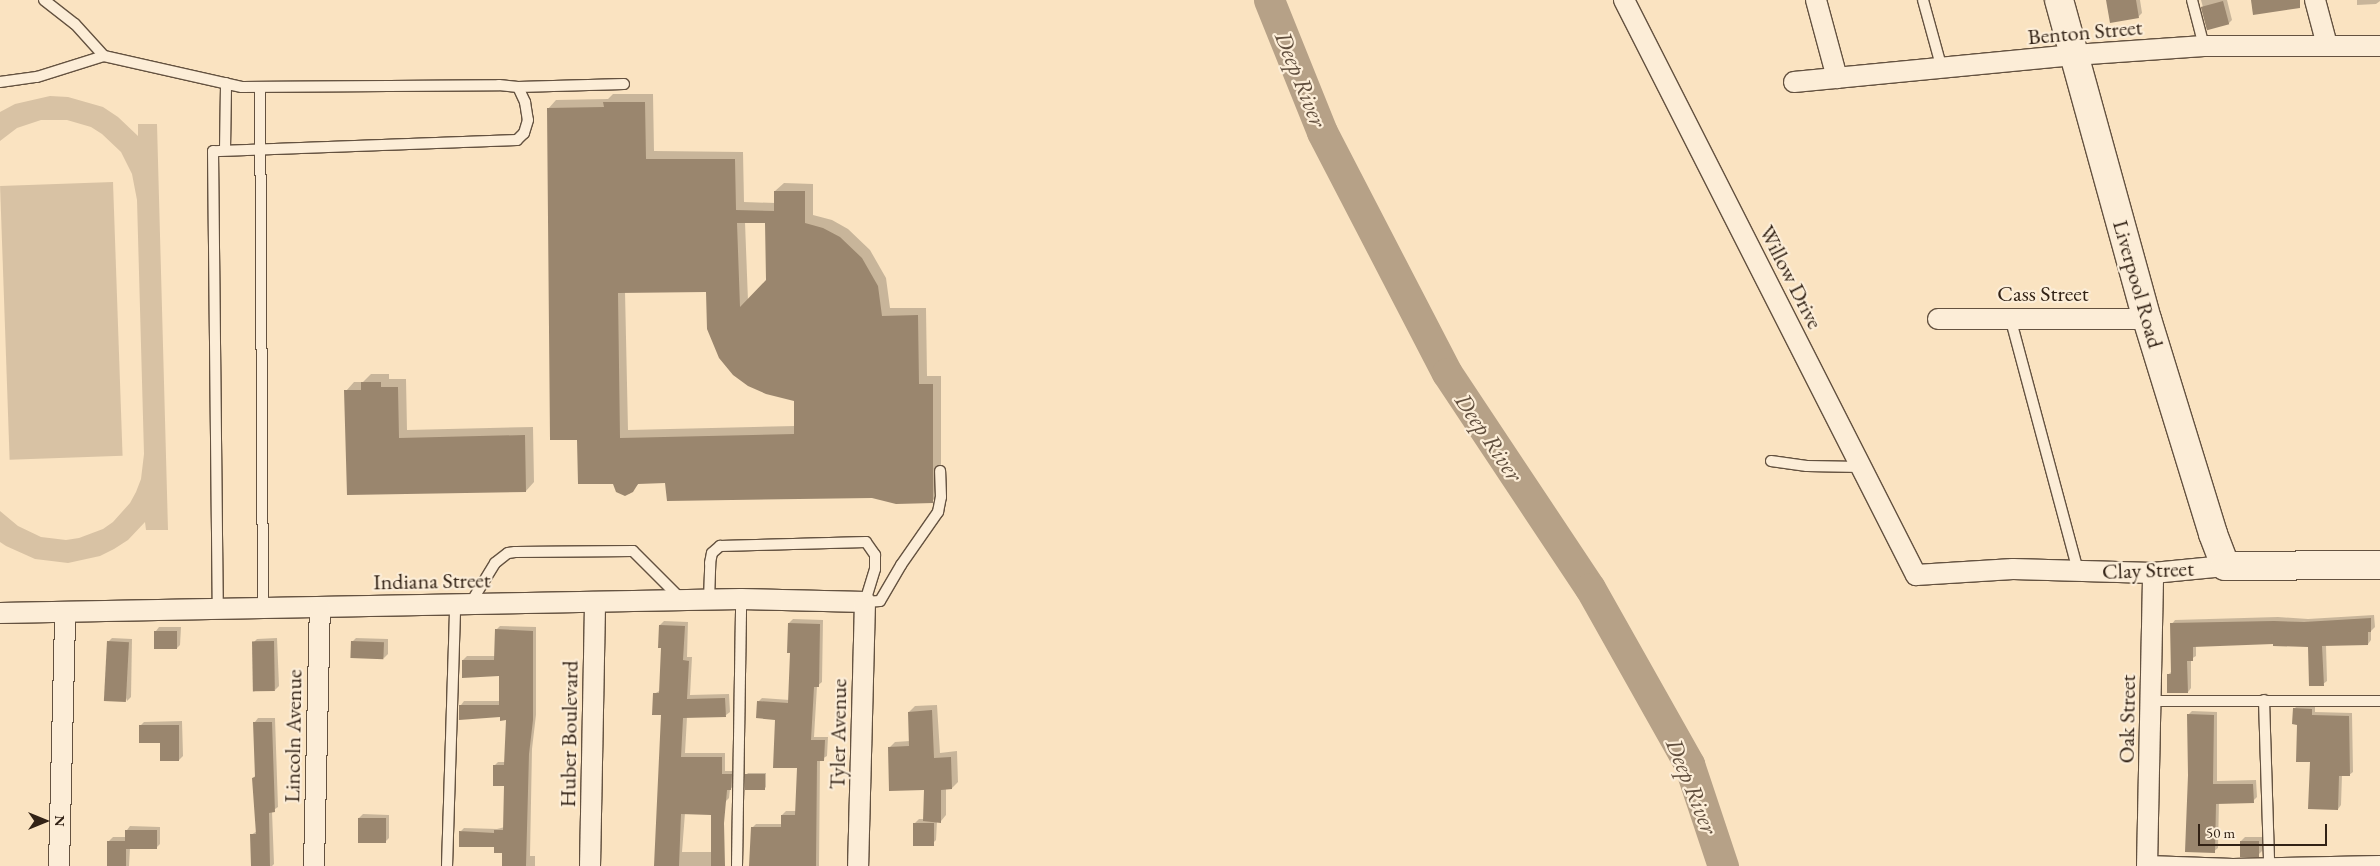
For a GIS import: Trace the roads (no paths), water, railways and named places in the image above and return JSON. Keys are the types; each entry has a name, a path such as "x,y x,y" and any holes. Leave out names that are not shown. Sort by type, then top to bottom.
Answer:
{"street":[{"name":"Willow Drive","path":"1624,0 1916,575"},
{"path":"1816,0 1837,78"},
{"name":"Liverpool Road","path":"2059,0 2147,319 2212,534 2225,566"},
{"path":"2315,0 2327,45"},
{"name":"Benton Street","path":"1794,82 2074,55 2204,46 2380,46"},
{"name":"Cass Street","path":"1938,318 2147,319"},
{"name":"Clay Street","path":"1916,575 2013,570 2153,573 2225,566 2380,565"},
{"name":"Oak Street","path":"2147,864 2153,573"},
{"name":"Indiana Street","path":"0,613 683,600 865,602"},
{"name":"Huber Boulevard","path":"590,866 595,602"},
{"name":"Tyler Avenue","path":"858,866 865,602"},
{"name":"Lincoln Avenue","path":"314,866 320,607"},
{"path":"59,866 65,612"}],"lane":[{"path":"44,0 75,24 104,56"},
{"path":"1923,0 1942,69"},
{"path":"2192,0 2204,46"},
{"path":"0,82 37,77 104,56 226,83 260,87 499,85 518,87 624,84"},
{"path":"225,150 226,83"},
{"path":"260,87 263,608"},
{"path":"218,609 212,151 517,140 524,133 528,120 525,102 518,87"},
{"path":"2010,317 2078,571"},
{"path":"1771,461 1807,466 1861,467"},
{"path":"709,600 712,553 720,546 866,542 875,555 875,570 865,602 880,601 900,565 938,512 941,497 940,471"},
{"path":"447,866 462,604 495,563 508,553 515,552 633,551 683,600"},
{"path":"737,866 741,600"},
{"path":"2264,700 2269,863"},
{"path":"2151,701 2380,700"},
{"path":"2147,864 2380,861"}],"waterway":[{"name":"Deep River","path":"1269,0 1322,132 1447,373 1590,588 1689,764 1723,866"}]}
